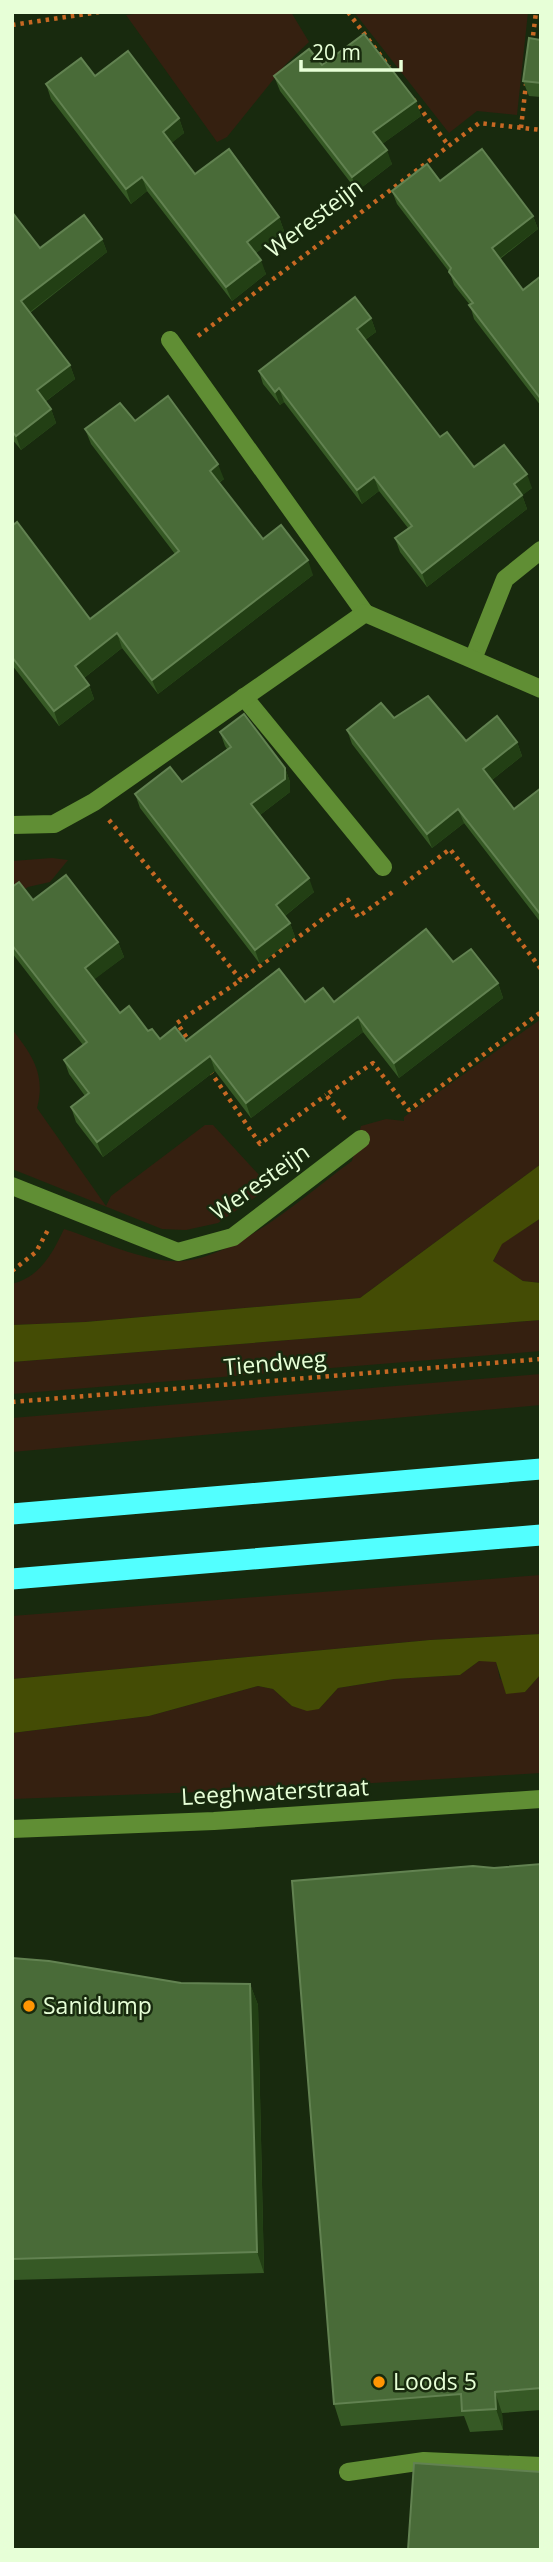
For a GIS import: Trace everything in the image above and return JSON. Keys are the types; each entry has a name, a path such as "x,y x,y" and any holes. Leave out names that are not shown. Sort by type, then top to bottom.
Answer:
{"highway":[{"path":"12,1514 541,1469"},
{"path":"12,1579 541,1535"}],"street":[{"path":"174,346 365,613 541,689"},
{"path":"473,659 505,579 541,550"},
{"path":"12,825 54,824 94,802 365,613"},
{"path":"244,696 383,867"},
{"name":"Weresteijn","path":"12,1185 60,1207 178,1252 233,1237 361,1139"},
{"name":"Leeghwaterstraat","path":"12,1829 214,1821 541,1799"},
{"path":"348,2472 424,2461 541,2466"}],"path":[{"path":"12,24 100,12"},
{"path":"348,12 390,68"},
{"path":"531,51 536,12"},
{"path":"527,76 521,128 541,130"},
{"path":"407,90 449,146"},
{"name":"Weresteijn","path":"174,346 479,123 521,128"},
{"path":"94,802 241,980"},
{"path":"192,1045 177,1023 241,980 348,900 358,917 450,849 541,970"},
{"name":"Weresteijn","path":"207,1067 260,1144 373,1063 409,1110 541,1012"},
{"path":"326,1095 361,1139"},
{"path":"12,1271 36,1252 60,1207"},
{"name":"Tiendweg","path":"12,1402 541,1359"}],"shaded area":[{"path":"150,12 291,12 309,42 285,65 227,137 217,142 126,15"},
{"path":"354,12 528,12 517,115 477,111 449,133"},
{"path":"52,858 68,860 50,882 28,887 12,898 12,861"},
{"path":"541,1019 541,1164 360,1298 85,1322 12,1325 12,1284 38,1270 50,1255 64,1229 139,1255 169,1261 205,1257 227,1248 272,1222 352,1161 361,1126 386,1119 404,1121 404,1117"},
{"path":"12,1029 35,1065 40,1085 37,1108 106,1206 111,1196 205,1125 213,1125 270,1187 218,1223 186,1230 162,1229 12,1169"},
{"path":"541,1164 541,1218 502,1244 493,1261 523,1281 541,1283 541,1320 12,1362 12,1325 85,1322 360,1298"},
{"path":"541,1218 541,1283 523,1281 493,1262 501,1244"},
{"path":"541,1320 541,1351 12,1394 12,1362"},
{"path":"541,1374 541,1405 12,1452 12,1418"},
{"path":"541,1575 541,1634 430,1640 12,1679 12,1616"},
{"path":"541,1634 541,1674 525,1692 506,1694 496,1662 479,1661 460,1675 394,1679 338,1688 319,1709 307,1711 292,1706 273,1689 258,1686 149,1716 12,1733 12,1679 430,1640"},
{"path":"479,1661 496,1661 500,1679 525,1692 541,1674 541,1773 255,1790 12,1799 12,1733 149,1716 258,1686 273,1689 292,1706 319,1709 338,1688 394,1679 460,1675"}],"building":[{"path":"364,34 416,101 373,132 387,150 352,177 274,76 309,49 322,65"},
{"path":"529,38 541,40 541,83 523,81"},
{"path":"128,51 179,118 163,132 195,174 229,149 279,217 247,242 261,260 226,287 142,177 126,189 46,84 81,58 95,76"},
{"path":"482,149 533,216 492,248 523,290 541,276 541,399 469,305 473,303 449,272 451,268 392,191 427,164 440,181"},
{"path":"12,212 40,248 84,215 102,239 21,301 70,365 37,390 51,409 16,436 12,431"},
{"path":"355,297 371,318 357,329 440,437 447,432 474,467 504,445 527,474 514,484 522,495 422,573 395,538 412,526 374,477 357,490 279,388 275,392 259,371"},
{"path":"168,396 218,464 210,471 263,539 281,525 308,560 152,680 117,633 75,666 89,685 54,711 12,657 12,526 17,522 90,619 179,551 85,429 120,403 135,421"},
{"path":"428,696 466,741 497,716 517,742 483,769 514,809 541,788 541,915 458,809 427,834 347,730 381,703 394,718"},
{"path":"244,714 285,768 285,779 251,804 309,878 276,905 290,923 255,950 135,794 170,767 182,782 231,747 220,732"},
{"path":"66,875 118,942 85,968 120,1013 129,1006 148,1031 152,1029 160,1039 175,1027 186,1041 279,969 305,1002 323,988 334,1002 426,929 453,962 471,949 498,983 394,1063 358,1017 246,1103 210,1056 97,1142 71,1107 89,1093 64,1060 87,1042 12,945 12,887 19,882 33,900"},
{"path":"541,1864 541,2388 495,2392 496,2409 462,2411 461,2394 334,2404 292,1881 473,1866 494,1868"},
{"path":"12,1958 49,1961 181,1983 250,1984 257,2252 12,2259"},
{"path":"414,2463 541,2472 541,2550 408,2550"}],"place":[{"name":"Sanidump","path":"29,2006"},
{"name":"Loods 5","path":"379,2382"}]}
